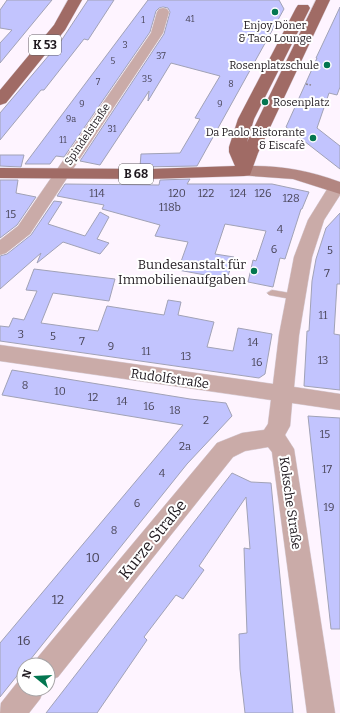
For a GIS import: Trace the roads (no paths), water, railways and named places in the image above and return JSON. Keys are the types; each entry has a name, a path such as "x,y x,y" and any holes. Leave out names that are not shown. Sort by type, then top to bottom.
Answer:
{"main road":[{"name":"K 53","path":"0,81 47,26 63,0"},
{"name":"K 53","path":"0,100 60,27 75,0"},
{"path":"244,172 237,152 237,147 246,119 307,0"},
{"path":"244,172 250,153 323,0"},
{"name":"B 68","path":"0,173 61,173 120,169 212,174 244,172"}],"street":[{"name":"Spindelstraße","path":"0,249 24,230 61,173 157,33 164,12"},
{"path":"244,172 283,171 315,178 338,187 316,220 303,257 289,335 279,426 272,436"},
{"name":"Rudolfstraße","path":"0,353 282,395 340,402"},
{"name":"Kurze Straße","path":"56,657 225,450 242,442 262,440 272,436"},
{"name":"Koksche Straße","path":"272,436 283,449 321,713"},
{"path":"11,713 24,697"}],"lane":[{"path":"272,293 296,297"}],"place":[{"name":"Enjoy Döner & Taco Lounge","path":"275,12"},
{"name":"Rosenplatzschule","path":"327,65"},
{"name":"Rosenplatz","path":"265,102"},
{"name":"Da Paolo Ristorante & Eiscafè","path":"313,138"},
{"name":"Bundesanstalt für Immobilienaufgaben","path":"254,271"}]}
